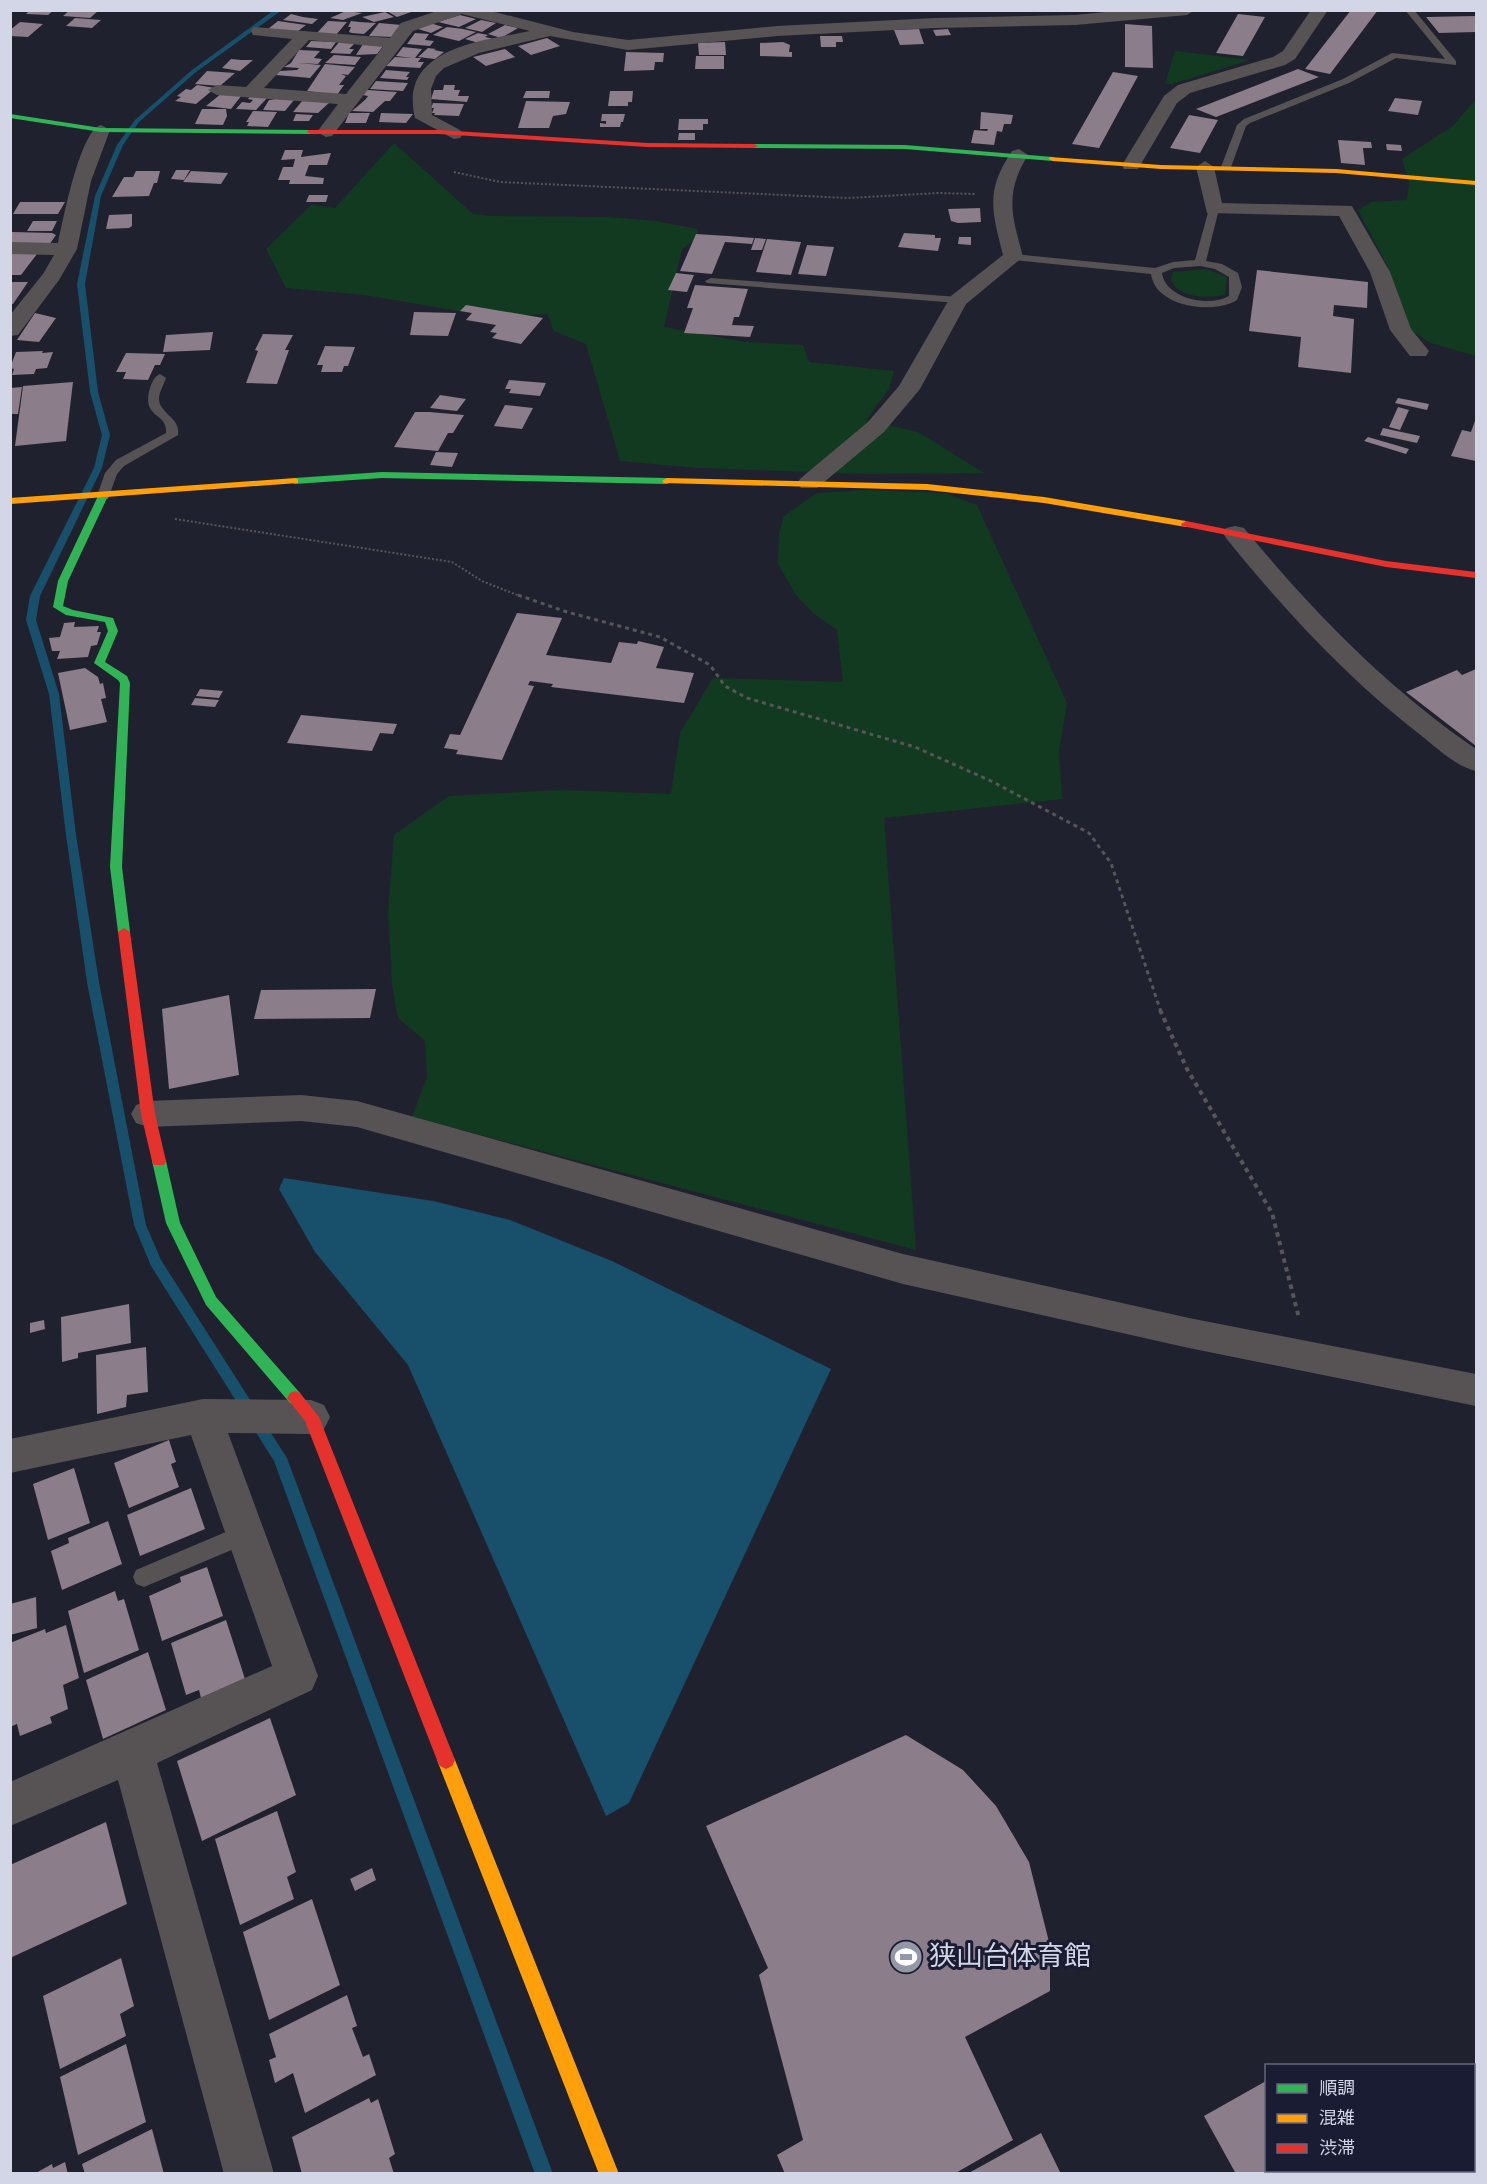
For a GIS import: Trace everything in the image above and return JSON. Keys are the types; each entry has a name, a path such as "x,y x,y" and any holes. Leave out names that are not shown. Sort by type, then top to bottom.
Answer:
{"street":[{"path":"326,132 407,27 458,10"},
{"path":"465,10 552,32 628,45 777,31 1075,20 1187,10"},
{"path":"1131,165 1170,99 1184,89 1279,61 1289,55 1320,10"},
{"path":"259,31 394,43"},
{"path":"454,134 424,118 419,102 420,89 438,64 500,43 552,32"},
{"path":"251,92 303,36"},
{"path":"217,90 350,100"},
{"path":"10,116 106,130 454,134 647,145 905,147 1131,165 1336,171 1476,183"},
{"path":"10,330 52,276 67,249 82,181 106,130"},
{"path":"809,483 876,427 909,389 958,300 1013,257 999,194 1006,174 1019,156"},
{"path":"1205,167 1215,209 1345,210 1382,274 1396,325 1402,336 1418,351"},
{"path":"10,248 67,249"},
{"path":"10,501 382,475 927,487 1012,493 1422,569 1476,575"},
{"path":"97,496 63,581 58,607 70,613 109,620 113,631 99,663 123,678 125,682 117,867 148,1114 173,1223 211,1301 299,1417 609,2174"},
{"path":"1235,533 1268,574 1378,688 1476,762"},
{"path":"148,1114 301,1108 357,1114 903,1269 1309,1357 1476,1390"},
{"path":"10,1456 211,1416 299,1417"},
{"path":"10,1804 132,1752 297,1676 247,1533 211,1416"},
{"path":"132,1752 249,2174"}],"lane":[{"path":"1226,167 1242,125 1247,121 1346,81 1395,55 1453,63 1409,10"},
{"path":"1200,263 1215,209"},
{"path":"1013,257 1156,271 1173,265 1200,263 1218,266 1234,275 1237,283 1234,296 1230,301 1207,303 1178,299 1160,288 1156,271"},
{"path":"711,280 958,300"},
{"path":"97,496 120,463 172,435 173,429 168,419 156,410 153,398 160,378"},
{"path":"144,1577 247,1533"}],"path":[{"path":"454,172 472,178 500,182 836,198 938,193 999,194"},
{"path":"168,518 452,562 470,571 482,581 524,597 660,637 689,651 710,665 725,686 747,698 915,747 1000,786 1089,833 1111,863 1162,1015 1187,1069 1272,1213 1309,1357"}],"green space":[{"path":"1175,51 1250,60 1172,84 1165,84"},
{"path":"1476,99 1476,356 1431,343 1410,330 1388,279 1388,267 1358,210 1372,202 1407,200 1409,182 1402,159 1453,126"},
{"path":"394,143 473,214 609,217 655,221 698,229 698,237 682,249 664,327 745,342 803,345 809,362 894,371 889,389 866,420 918,432 984,473 869,474 698,468 620,461 586,344 554,331 547,314 493,317 365,295 286,288 266,249 311,205 335,208"},
{"path":"1206,269 1227,277 1225,295 1202,297 1187,294 1175,286 1171,280 1173,272"},
{"path":"867,490 945,493 977,505 1067,703 1059,751 1062,799 884,818 916,1250 412,1117 427,1077 425,1041 398,1018 392,984 388,912 394,835 449,796 561,790 671,794 680,733 713,678 843,682 837,630 813,613 796,595 778,564 779,533 784,516 817,493"}],"water":[{"path":"284,1178 433,1201 510,1220 612,1261 831,1369 629,1803 606,1816 408,1365 315,1252 279,1189"}],"building":[{"path":"30,10 54,10 48,15 26,14"},
{"path":"70,10 99,10 90,18 63,16"},
{"path":"385,10 414,10 414,11 397,17"},
{"path":"1351,10 1378,10 1330,74 1305,69"},
{"path":"346,11 362,13 343,20 330,18"},
{"path":"385,12 394,17 374,22 362,17"},
{"path":"291,14 318,19 312,24 283,20"},
{"path":"1238,14 1265,17 1243,56 1216,53"},
{"path":"460,15 476,19 459,27 438,22"},
{"path":"1476,16 1476,32 1439,33 1426,17"},
{"path":"75,18 101,20 92,28 66,26"},
{"path":"481,20 496,23 482,32 465,28"},
{"path":"278,21 306,25 297,32 268,29"},
{"path":"328,21 347,22 336,35 317,33"},
{"path":"351,21 376,23 364,34 349,32 351,27 348,27"},
{"path":"20,22 43,24 28,37 10,36 10,30"},
{"path":"379,23 402,25 392,37 369,36"},
{"path":"430,23 443,27 431,33 418,29"},
{"path":"1125,24 1152,26 1153,68 1125,67"},
{"path":"505,25 518,28 501,38 488,34"},
{"path":"447,27 476,32 459,41 433,35"},
{"path":"919,29 924,44 900,45 894,30"},
{"path":"948,29 951,35 936,36 933,30"},
{"path":"415,33 429,34 425,40 434,41 430,46 407,44"},
{"path":"478,33 494,39 482,44 465,39"},
{"path":"820,36 842,36 843,42 836,42 836,47 821,47"},
{"path":"547,38 560,46 531,55 518,46"},
{"path":"311,41 336,42 331,49 306,47"},
{"path":"340,41 355,43 349,49 354,49 350,54 330,53"},
{"path":"725,42 726,55 699,55 698,43"},
{"path":"783,42 790,45 789,52 792,52 792,57 760,56 760,43"},
{"path":"363,44 384,45 377,54 356,55"},
{"path":"403,47 422,49 415,58 421,58 418,62 424,62 420,68 386,66 395,57 413,58 396,56"},
{"path":"428,48 444,52 435,59 418,57"},
{"path":"505,49 515,57 486,66 473,57"},
{"path":"299,50 320,51 314,58 322,59 318,64 298,63 321,65 310,78 276,75 280,71 299,68 284,67 291,63"},
{"path":"626,52 664,53 663,62 655,62 654,70 624,71"},
{"path":"334,55 361,57 355,65 325,63"},
{"path":"696,56 724,56 724,69 695,69"},
{"path":"231,59 253,60 240,71 222,68"},
{"path":"325,64 355,67 348,75 341,74 346,76 339,85 344,85 337,95 307,91"},
{"path":"1298,69 1319,77 1216,117 1196,109"},
{"path":"386,70 410,72 406,77 409,77 407,80 380,78"},
{"path":"207,71 235,73 220,86 195,84"},
{"path":"1113,72 1138,76 1099,148 1072,144"},
{"path":"376,81 408,83 403,91 370,89"},
{"path":"197,85 215,88 196,104 175,101 181,97 177,96 186,89 191,90"},
{"path":"444,85 455,85 454,90 460,90 458,96 469,96 467,102 431,99 434,90 443,90"},
{"path":"367,90 397,92 390,101 385,101 373,112 352,111 368,96 363,95"},
{"path":"526,91 550,91 549,98 523,98"},
{"path":"610,91 633,91 632,102 628,102 628,106 608,106"},
{"path":"222,93 242,95 231,109 206,106"},
{"path":"250,96 267,98 256,110 236,109 242,102 250,103 253,100 248,99"},
{"path":"1395,98 1422,101 1418,115 1388,111"},
{"path":"269,100 294,100 285,111 263,110"},
{"path":"303,100 330,102 318,113 293,112"},
{"path":"526,101 570,102 566,114 553,116 549,128 518,128"},
{"path":"433,103 464,104 459,116 434,115 435,113 432,113 434,108 431,108"},
{"path":"202,109 226,109 227,116 223,125 195,124"},
{"path":"253,111 277,112 268,127 247,126 249,122 246,122"},
{"path":"981,112 1013,115 1011,124 1004,124 1002,132 997,131 994,145 971,143 974,130 987,131 988,129 980,129"},
{"path":"349,113 370,113 366,123 345,123"},
{"path":"381,113 413,114 406,123 379,122"},
{"path":"296,114 313,115 309,121 293,121"},
{"path":"602,114 625,114 620,127 600,127 600,123 606,124 606,121 601,121"},
{"path":"1189,115 1218,120 1200,153 1170,148"},
{"path":"679,119 708,119 708,124 703,124 703,130 678,130"},
{"path":"679,133 695,133 695,140 678,140"},
{"path":"1338,140 1371,142 1372,148 1363,148 1365,165 1341,163"},
{"path":"1386,144 1401,145 1402,151 1387,150"},
{"path":"285,150 303,150 301,157 331,153 327,165 309,165 305,176 324,178 323,184 289,184 290,180 278,180 283,167 293,167 295,159 281,160"},
{"path":"176,170 190,170 184,180 171,179"},
{"path":"136,171 160,171 157,183 154,183 149,196 112,197 124,177 133,177"},
{"path":"191,171 228,173 221,184 183,182"},
{"path":"309,195 328,195 326,202 306,202"},
{"path":"20,202 65,202 58,214 13,214"},
{"path":"980,208 981,222 958,223 951,221 948,209"},
{"path":"132,214 132,226 129,228 106,229 109,215"},
{"path":"33,221 57,221 52,231 27,231"},
{"path":"12,232 56,235 49,245 10,244"},
{"path":"904,233 935,235 935,238 941,238 938,251 898,247"},
{"path":"696,234 754,238 752,244 725,242 712,274 680,271"},
{"path":"959,237 971,237 971,245 958,244"},
{"path":"755,238 766,239 762,250 751,250"},
{"path":"767,239 801,242 791,275 756,272"},
{"path":"807,245 834,247 826,276 798,274"},
{"path":"10,253 37,254 21,275 10,275"},
{"path":"1257,270 1368,282 1367,308 1334,305 1333,316 1354,319 1351,373 1298,367 1301,337 1249,331"},
{"path":"676,273 694,275 687,292 668,290"},
{"path":"10,282 28,282 13,304 10,304"},
{"path":"695,285 748,289 739,317 734,317 732,325 754,326 750,337 684,333 693,308 687,308"},
{"path":"466,305 543,318 521,344 492,338 497,333 490,332 496,325 466,320 472,313 460,311"},
{"path":"414,312 456,313 448,336 410,335"},
{"path":"35,313 56,318 39,342 17,340"},
{"path":"213,332 210,350 163,352 166,335"},
{"path":"263,334 293,335 285,350 289,350 277,384 246,383 258,351 255,350"},
{"path":"325,346 355,347 348,366 344,366 342,372 321,372 323,365 317,365"},
{"path":"43,351 42,353 53,352 47,368 36,369 34,374 12,375 14,369 10,368 16,352"},
{"path":"126,353 165,354 160,365 155,365 148,380 123,379 126,372 116,372"},
{"path":"509,380 546,383 540,396 509,393 511,389 505,389"},
{"path":"73,382 66,441 15,446 23,386"},
{"path":"22,387 18,414 10,414 10,388"},
{"path":"440,395 466,399 457,411 430,408"},
{"path":"1398,398 1429,404 1427,410 1395,403"},
{"path":"505,405 533,408 522,429 494,426"},
{"path":"1398,407 1409,410 1400,430 1389,427"},
{"path":"415,412 464,415 453,433 448,433 438,451 394,447"},
{"path":"1476,418 1476,461 1451,456 1462,430 1471,432"},
{"path":"1383,428 1420,436 1417,443 1380,435"},
{"path":"1368,437 1409,449 1406,454 1364,441"},
{"path":"436,452 458,453 452,467 430,465"},
{"path":"517,613 562,618 546,655 611,663 619,642 637,644 638,641 664,647 656,668 694,673 684,703 551,687 553,684 530,681 528,685 534,686 502,760 456,754 458,750 444,748 450,734 460,735"},
{"path":"75,622 74,627 99,626 97,632 101,632 97,645 91,646 88,657 57,659 60,651 52,651 49,638 60,637 64,623"},
{"path":"85,668 98,677 100,684 103,683 106,698 101,699 107,722 70,730 58,673"},
{"path":"1476,669 1476,746 1406,692 1457,670 1462,675"},
{"path":"200,689 223,691 219,698 196,696"},
{"path":"195,698 219,700 215,707 191,705"},
{"path":"301,715 397,724 393,734 380,733 372,751 287,743"},
{"path":"376,989 370,1018 254,1019 261,990"},
{"path":"229,995 239,1075 169,1089 162,1009"},
{"path":"129,1304 131,1343 78,1353 78,1358 62,1362 61,1317"},
{"path":"44,1320 45,1329 30,1333 30,1323"},
{"path":"146,1347 148,1392 127,1395 126,1407 97,1414 96,1355"},
{"path":"169,1440 176,1462 171,1464 179,1487 129,1508 114,1463"},
{"path":"74,1468 90,1523 48,1540 33,1484"},
{"path":"191,1488 205,1529 140,1556 127,1515"},
{"path":"108,1521 122,1564 62,1590 51,1551 69,1543 68,1538"},
{"path":"207,1567 223,1616 162,1641 149,1596 181,1582 180,1577"},
{"path":"115,1591 118,1601 124,1599 139,1650 84,1673 68,1611"},
{"path":"36,1597 37,1628 10,1635 10,1604"},
{"path":"226,1620 245,1679 201,1698 199,1690 186,1695 171,1643"},
{"path":"66,1625 79,1678 63,1685 68,1709 50,1717 52,1723 20,1736 17,1724 10,1727 10,1643 45,1629 46,1633"},
{"path":"148,1652 166,1710 103,1739 86,1680"},
{"path":"270,1718 296,1795 202,1841 177,1761"},
{"name":"狭山台体育館","path":"906,1735 963,1770 996,1806 1029,1862 1050,1946 1050,1991 965,2037 1013,2140 954,2174 785,2174 777,2155 803,2140 759,1975 768,1968 706,1826"},
{"path":"277,1811 296,1872 287,1877 294,1899 240,1925 215,1839"},
{"path":"106,1822 127,1904 10,1958 10,1865"},
{"path":"372,1868 376,1880 355,1891 350,1879"},
{"path":"312,1899 340,1985 269,2020 243,1932"},
{"path":"121,1958 134,2006 120,2014 126,2036 60,2069 43,1996"},
{"path":"347,1995 357,2026 352,2028 363,2057 369,2054 376,2075 305,2113 293,2073 275,2083 269,2060 276,2057 269,2034"},
{"path":"126,2044 146,2122 78,2155 60,2077"},
{"path":"1265,2082 1265,2172 1360,2172 1361,2174 1236,2174 1204,2116"},
{"path":"369,2098 371,2103 378,2099 395,2154 389,2158 394,2174 302,2174 292,2137"},
{"path":"152,2129 164,2174 85,2174 82,2164"},
{"path":"1041,2133 1061,2174 967,2174"},
{"path":"65,2162 68,2174 34,2174 52,2164 53,2168"}],"waterway":[{"path":"279,10 194,71 137,121 120,145 98,196 81,284 94,392 106,435 98,468 35,596 31,620 54,694 71,835 93,982 140,1225 156,1262 280,1458 544,2174"}],"traffic: fast":[{"path":"10,116 101,130 311,132"},
{"path":"754,146 905,147 1053,159"},
{"path":"295,481 382,475 667,481"},
{"path":"103,496 63,581 58,607 70,613 109,620 113,631 99,663 123,678 125,683 116,867 124,932"},
{"path":"159,1161 173,1223 211,1301 295,1398"}],"traffic: slow":[{"path":"1053,159 1161,167 1336,171 1476,183"},
{"path":"10,501 295,481"},
{"path":"667,481 927,487 1044,500 1186,524"},
{"path":"446,1760 609,2174"}],"traffic: jam":[{"path":"311,132 439,132 647,145 754,146"},
{"path":"1186,524 1386,564 1476,575"},
{"path":"124,932 148,1114 159,1161"},
{"path":"295,1398 311,1417 446,1760"}],"place":[{"name":"狭山台体育館","path":"906,1957"}]}
